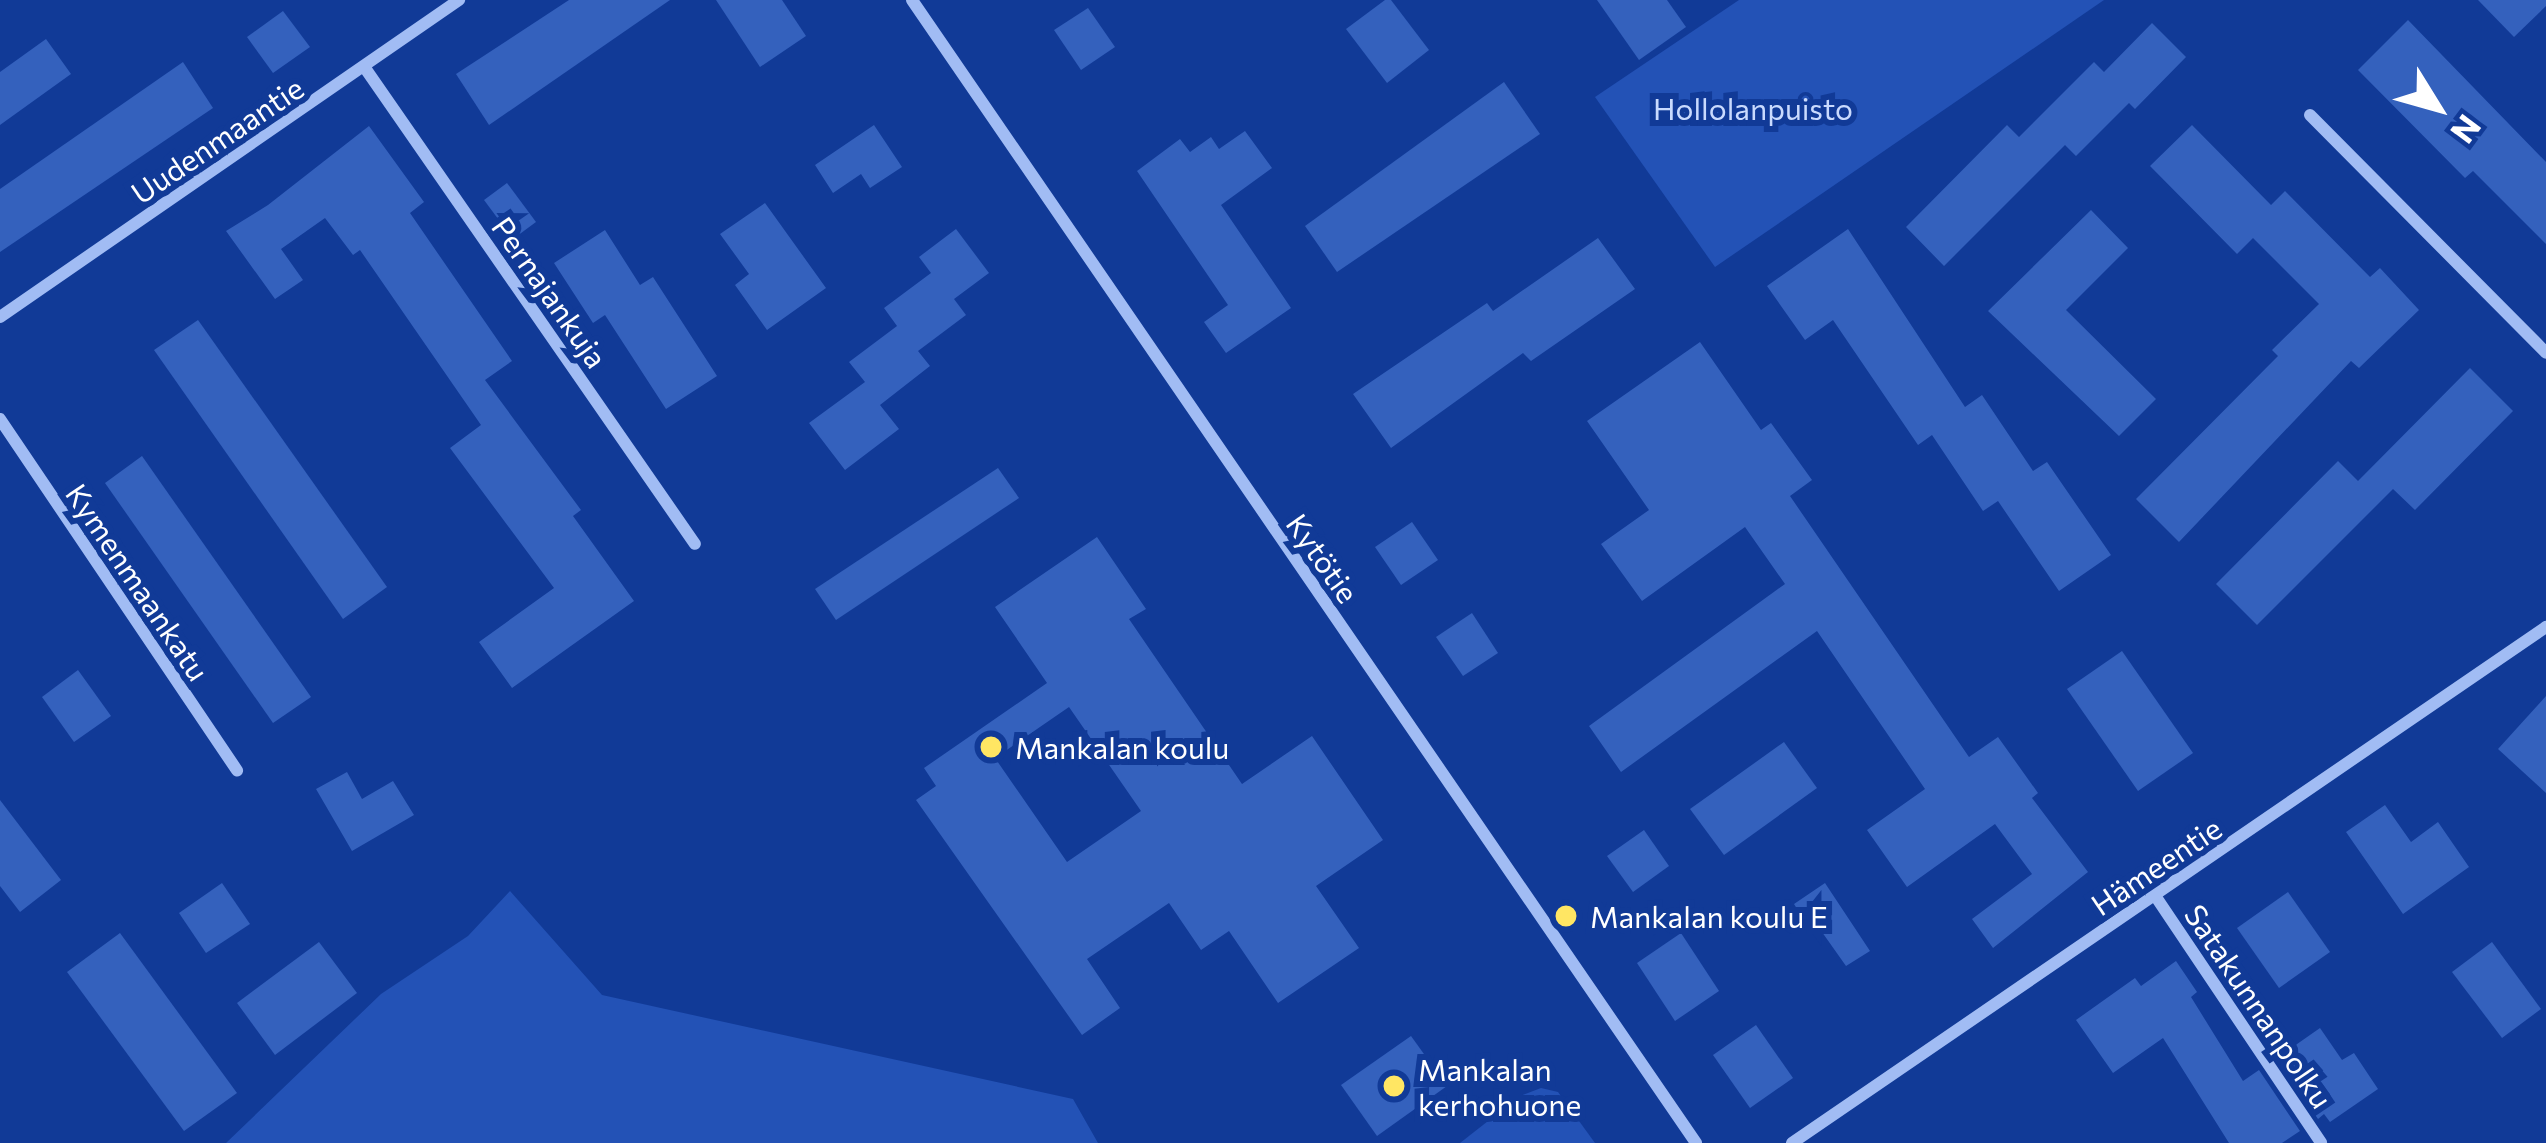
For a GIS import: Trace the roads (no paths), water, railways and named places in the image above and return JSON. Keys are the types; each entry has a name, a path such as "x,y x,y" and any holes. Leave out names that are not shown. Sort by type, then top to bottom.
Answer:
{"street":[{"name":"Uudenmaantie","path":"0,317 459,0"},
{"name":"Kytötie","path":"912,0 1696,1143"},
{"name":"Pernajankuja","path":"365,68 694,544"},
{"path":"2310,116 2546,353"},
{"name":"Kymenmaankatu","path":"0,419 237,771"},
{"name":"Hämeentie","path":"1792,1143 2546,627"},
{"name":"Satakunnanpolku","path":"2156,897 2321,1143"}],"place":[{"name":"Mankalan koulu","path":"991,747"},
{"name":"Mankalan koulu E","path":"1566,916"},
{"name":"Mankalan kerhohuone","path":"1394,1086"}],"park label":[{"name":"Hollolanpuisto","path":"1753,108"}]}
